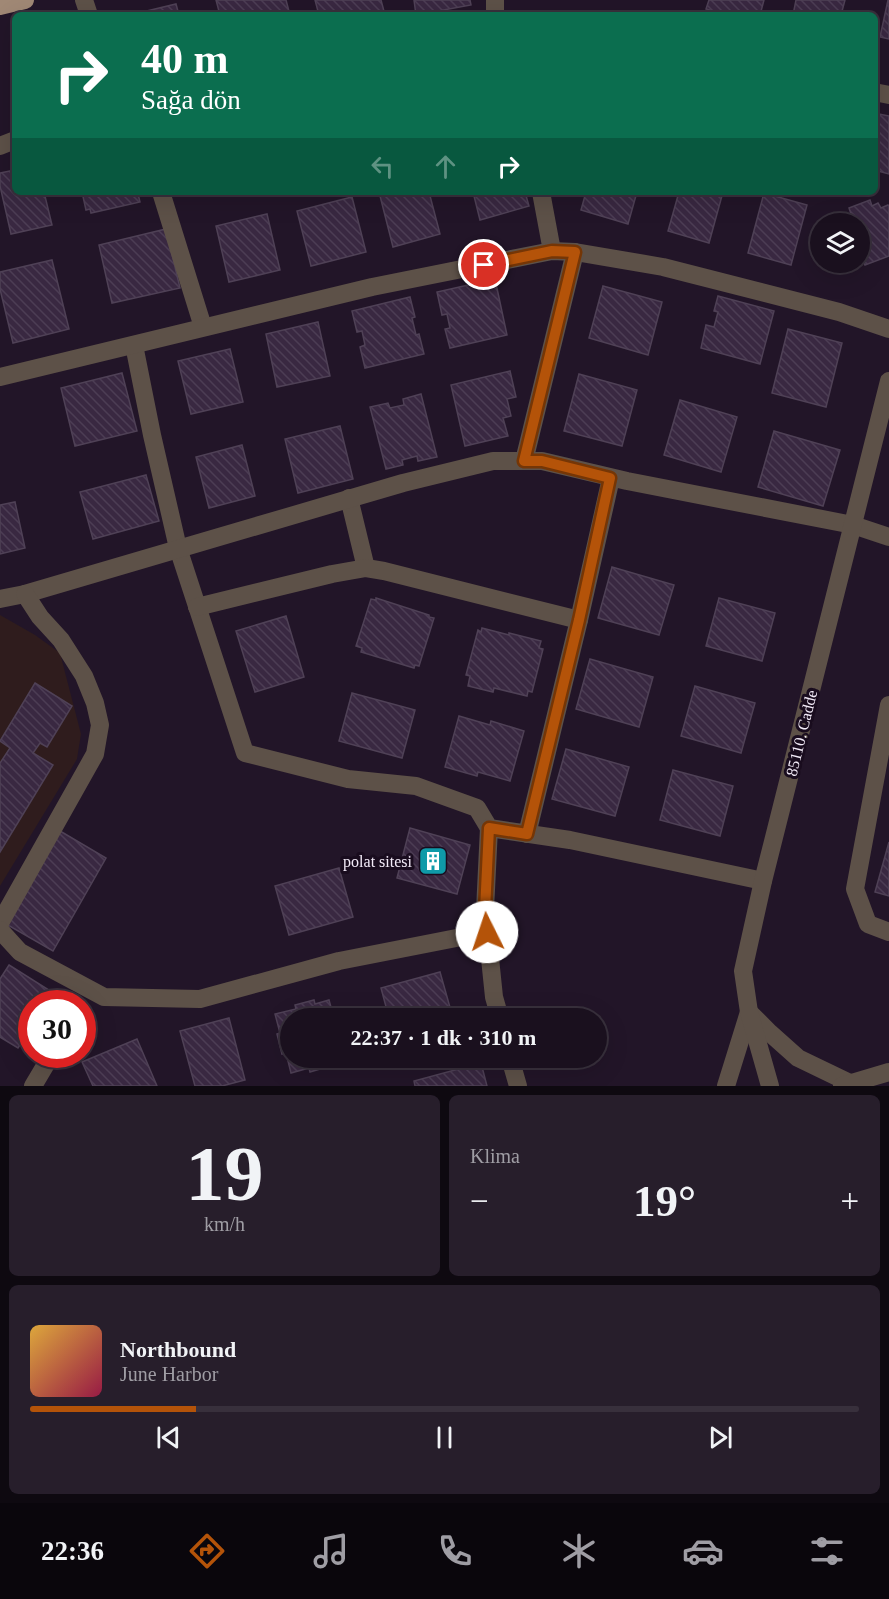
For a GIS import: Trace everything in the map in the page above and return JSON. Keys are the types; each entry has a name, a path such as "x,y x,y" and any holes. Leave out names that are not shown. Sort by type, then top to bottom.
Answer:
{"main road":[{"path":"0,6 25,0"}],"street":[{"path":"162,195 203,327"},
{"path":"542,195 552,251"},
{"path":"0,377 372,286 552,251 575,252 663,267 839,312 889,329"},
{"path":"524,461 575,252"},
{"path":"134,345 178,548 245,753 348,779 416,786 477,808 489,828 485,910 497,1008"},
{"name":"85110. Cadde","path":"770,1086 749,1012 743,971 763,881 889,381"},
{"path":"0,599 25,594 403,483 493,460 542,461 610,478 854,525 889,537"},
{"path":"527,834 579,620 610,478"},
{"path":"350,498 366,568"},
{"path":"197,607 366,568 384,570 579,620"},
{"path":"0,923 95,754 100,725 84,676 61,640 40,617 25,594"},
{"path":"889,705 855,889 868,924 889,932"},
{"path":"489,828 570,840 763,881"},
{"path":"0,930 20,952 75,990"},
{"path":"96,997 200,999 339,961 487,932"},
{"path":"726,1086 749,1012 798,1058 846,1085 889,1072"},
{"path":"33,1086 44,1068"},
{"path":"513,1068 518,1086"}],"shaded area":[{"path":"0,615 35,635 60,653 81,734 77,759 0,886"}],"building":[{"path":"216,0 286,0 289,12 219,12"},
{"path":"315,0 381,0 384,12 318,12"},
{"path":"414,0 470,0 471,5 432,12 416,12"},
{"path":"709,0 764,0 761,12 716,12 706,9"},
{"path":"796,0 845,0 842,12 794,12"},
{"path":"889,0 889,39 880,37"},
{"path":"176,4 178,12 143,12"},
{"path":"878,114 889,116 889,174 878,171"},
{"path":"12,171 12,195 45,195 52,225 11,234 0,186 0,173"},
{"path":"83,195 138,195 140,202 91,213 90,209 86,210"},
{"path":"380,195 430,195 440,234 393,247"},
{"path":"474,195 526,195 529,206 480,220"},
{"path":"585,195 636,195 628,224 581,210"},
{"path":"678,195 722,195 709,243 668,231"},
{"path":"763,195 807,205 791,265 748,253"},
{"path":"352,197 366,252 311,266 297,211"},
{"path":"870,200 872,206 878,203 881,208 889,206 889,256 870,263 870,213 851,213 849,208"},
{"path":"267,214 280,270 229,282 216,226"},
{"path":"166,229 180,288 112,303 99,245"},
{"path":"52,260 69,329 13,343 0,289 0,272"},
{"path":"495,279 507,335 450,348 445,329 450,328 447,314 442,315 437,292"},
{"path":"603,286 662,302 648,355 589,338"},
{"path":"718,296 774,311 760,364 701,348 706,325 714,327 718,312 714,311"},
{"path":"410,297 415,317 412,318 416,335 419,334 424,354 365,368 360,347 365,345 362,331 357,332 352,311"},
{"path":"318,322 330,376 277,387 266,334"},
{"path":"788,329 842,343 826,407 772,393"},
{"path":"230,349 243,402 191,414 178,361"},
{"path":"510,371 516,397 507,399 511,416 503,418 508,436 465,446 451,385"},
{"path":"122,373 137,431 75,446 61,388"},
{"path":"579,374 637,390 622,446 564,431"},
{"path":"421,394 437,457 418,461 417,456 402,460 403,465 386,469 370,407 388,403 390,408 404,405 403,399"},
{"path":"680,400 737,417 721,472 664,455"},
{"path":"340,426 353,479 298,493 285,439"},
{"path":"774,431 840,450 823,506 758,487"},
{"path":"242,445 255,496 209,508 196,457"},
{"path":"146,475 159,521 93,539 80,492"},
{"path":"15,502 25,548 0,554 0,505"},
{"path":"612,567 674,585 659,635 598,618"},
{"path":"376,598 434,618 419,666 415,665 414,668 361,652 362,648 356,646 371,599 376,600"},
{"path":"719,598 775,613 762,661 706,646"},
{"path":"286,616 304,677 255,692 236,631"},
{"path":"482,628 541,641 539,648 543,649 532,692 528,691 527,696 494,688 493,692 468,686 470,676 466,675 478,630 481,632"},
{"path":"590,659 653,677 639,727 576,709"},
{"path":"35,683 72,706 47,747 40,743 33,753 53,765 0,852 0,763 10,748 0,741"},
{"path":"695,686 755,703 741,753 681,736"},
{"path":"352,693 415,710 402,758 339,741"},
{"path":"459,716 490,725 491,721 524,731 510,781 478,772 477,776 445,767"},
{"path":"566,749 629,767 615,816 552,799"},
{"path":"673,770 733,786 720,836 660,820"},
{"name":"polat sitesi","path":"410,828 470,845 457,894 397,878"},
{"path":"60,831 106,858 53,951 6,924"},
{"path":"889,842 889,896 875,892"},
{"path":"339,868 353,917 289,935 275,886"},
{"path":"9,965 49,990 18,990 18,1048 0,1037 0,979"},
{"path":"440,972 450,1008 386,1008 381,988"},
{"path":"314,1000 315,1004 329,1000 331,1008 296,1008 295,1005"},
{"path":"280,1013 280,1033 275,1014"},
{"path":"229,1018 245,1080 222,1086 195,1086 180,1031"},
{"path":"137,1039 157,1086 93,1086 85,1068 96,1068 96,1056"},
{"path":"290,1068 309,1068 291,1073"},
{"path":"309,1068 324,1068 310,1072"},
{"path":"462,1068 482,1068 487,1086 415,1086 414,1081"}],"place":[{"name":"polat sitesi","path":"433,861"}],"route":[{"path":"484,265 552,251 575,252 524,461 542,461 610,478 579,620 527,834 489,828 485,910 487,932"}]}
